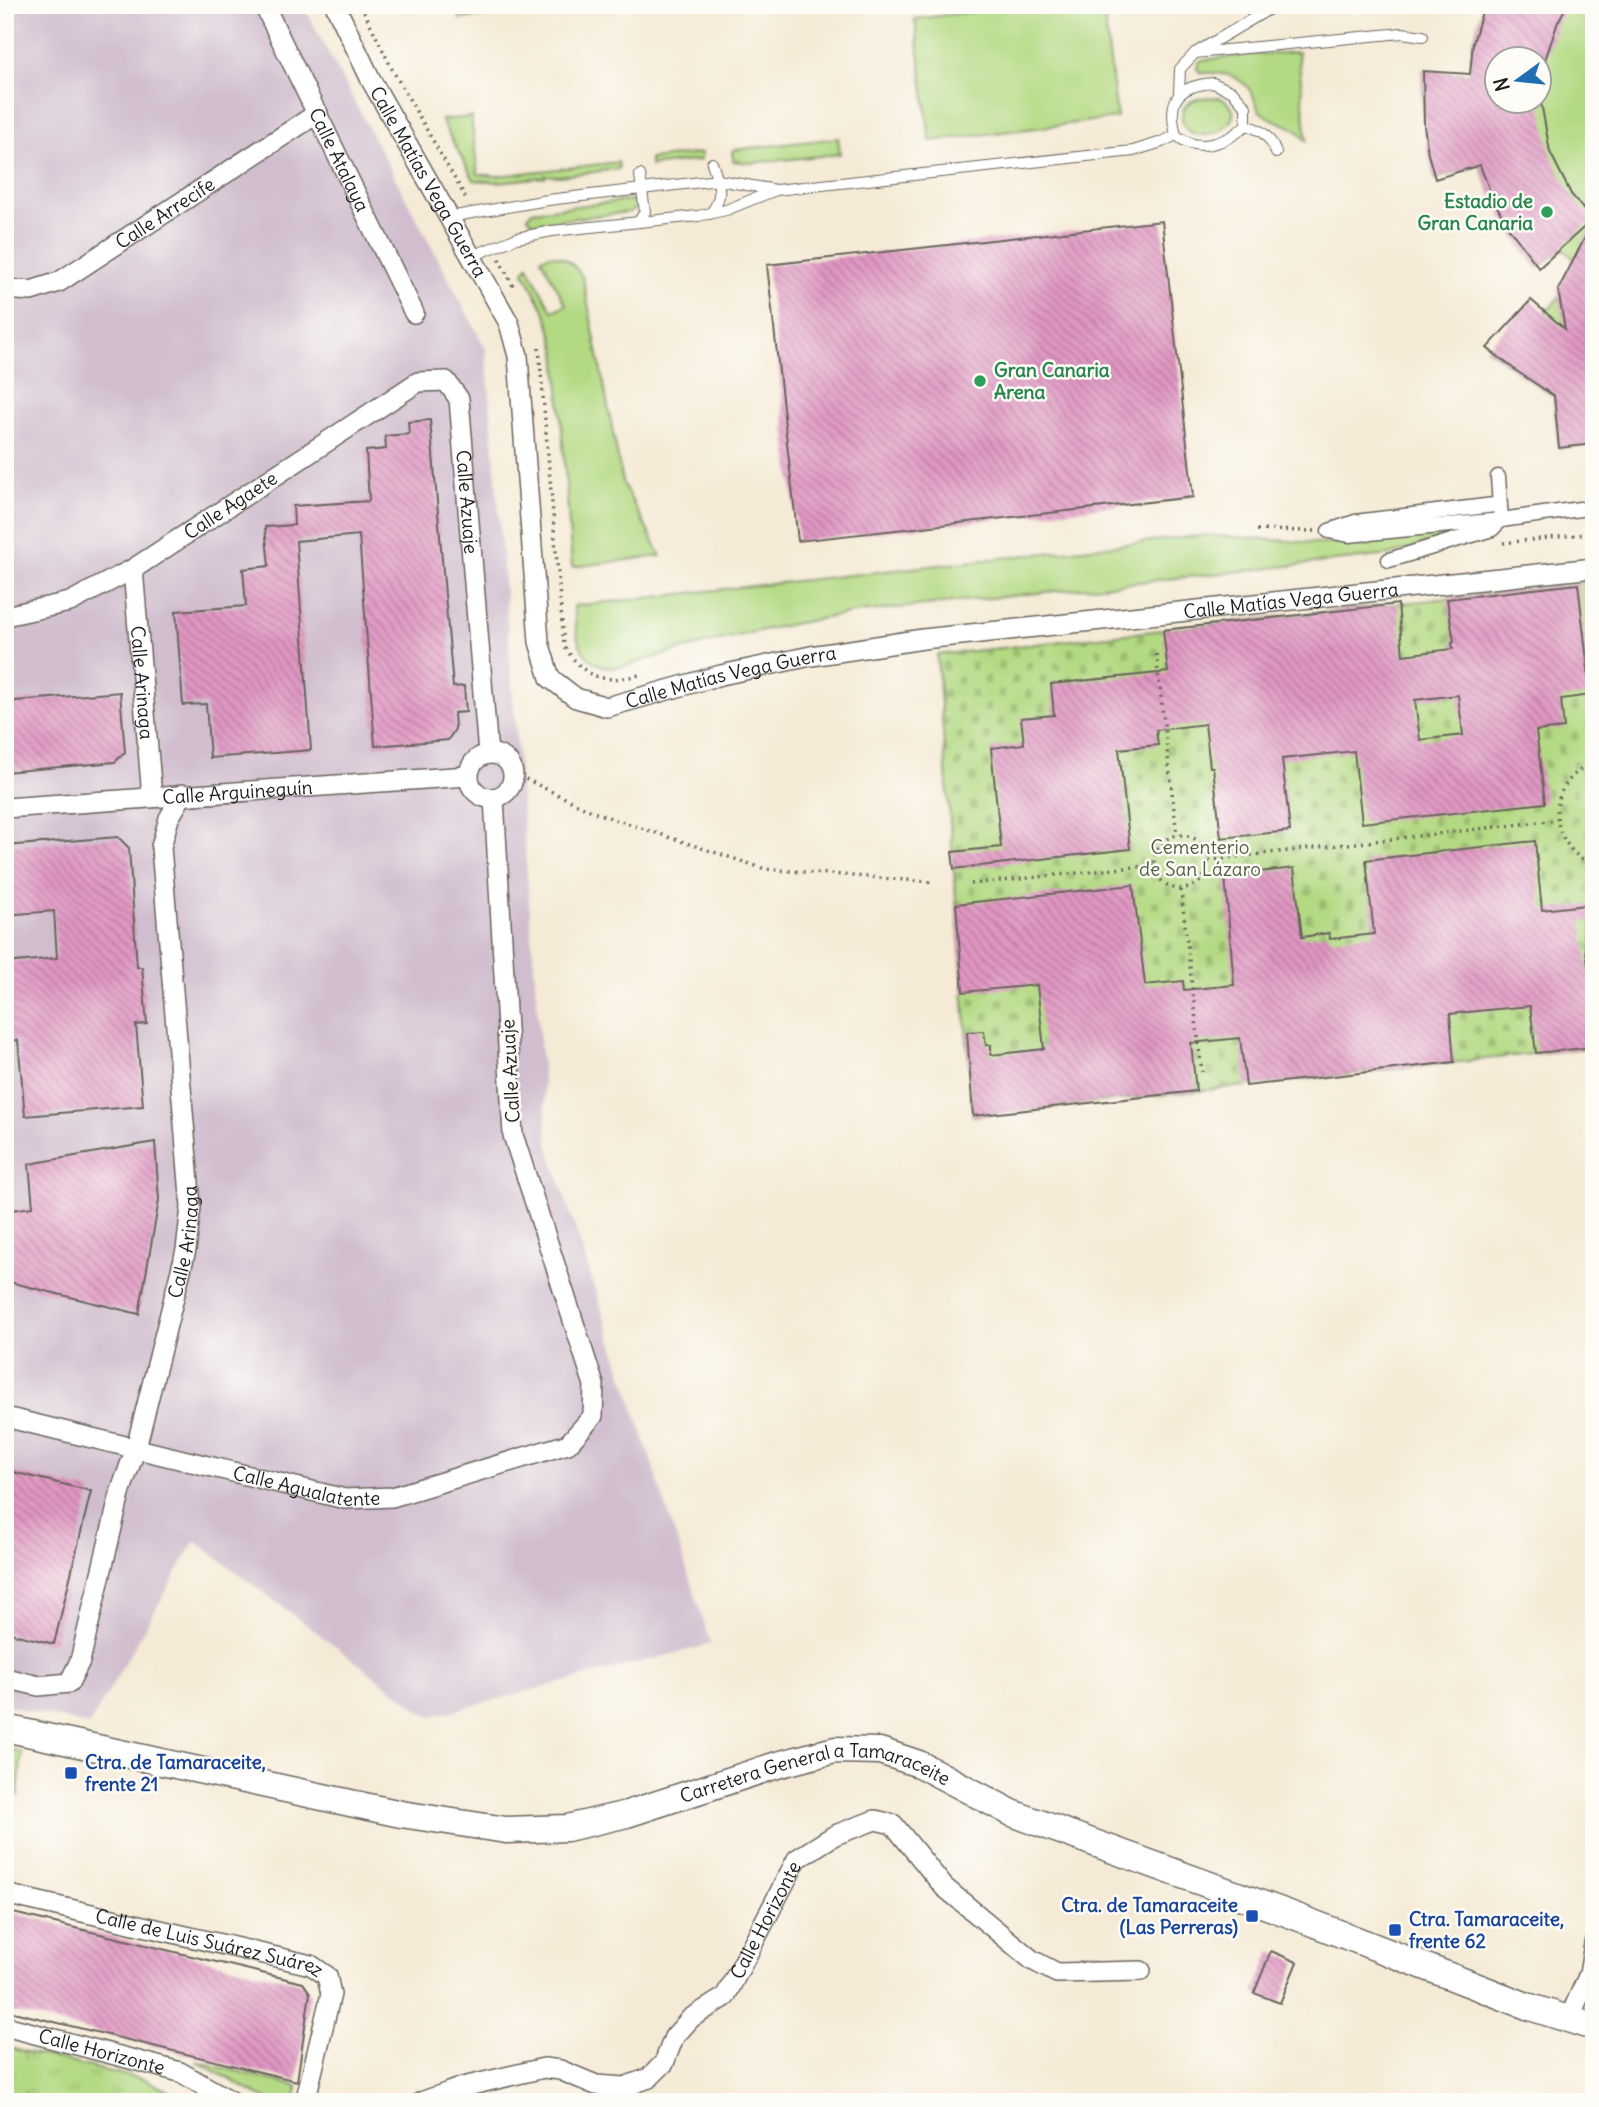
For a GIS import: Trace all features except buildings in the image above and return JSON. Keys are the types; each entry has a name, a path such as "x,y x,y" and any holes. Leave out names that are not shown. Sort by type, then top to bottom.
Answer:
{"main road":[{"name":"Carretera General a Tamaraceite","path":"5,1728 401,1814 506,1830 567,1828 626,1814 777,1765 835,1750 880,1751 919,1764 1012,1813 1293,1915 1527,2006 1581,2022"}],"street":[{"name":"Calle Atalaya","path":"264,5 414,313"},
{"name":"Calle Matías Vega Guerra","path":"335,5 372,82 509,323 518,356 538,642 550,678 576,698 607,707 720,675 811,656 923,639 1594,568"},
{"name":"Calle Arrecife","path":"5,289 31,291 60,282 318,113"},
{"name":"Calle Agaete","path":"5,616 70,602 133,569 418,382 446,381"},
{"name":"Calle Azuaje","path":"446,381 459,399 488,754"},
{"path":"1389,560 1492,529 1501,520 1498,477"},
{"path":"1329,531 1355,522 1494,505"},
{"path":"1329,531 1349,535 1580,509"},
{"name":"Calle Arinaga","path":"133,569 152,797"},
{"path":"488,754 495,754 507,761 513,773 513,780 506,792 494,799 479,795 468,776 472,763 488,754"},
{"name":"Calle Arguineguín","path":"5,808 468,776"},
{"name":"Calle Arinaga","path":"5,1678 39,1686 69,1683 80,1661 121,1490 136,1448 186,1250 191,1207 161,847 169,818 183,794"},
{"name":"Calle Azuaje","path":"494,799 513,1135 594,1385 593,1416"},
{"name":"Calle Agualatente","path":"5,1417 345,1499 392,1497 568,1444 593,1416"},
{"name":"Calle Horizonte","path":"421,2102 463,2087 544,2068 560,2070 596,2085 624,2087 649,2078 664,2063 674,2037 691,2018 724,1997 797,1859 835,1835 875,1820 893,1824 944,1887 1032,1960 1057,1973 1141,1971"},
{"name":"Calle de Luis Suárez Suárez","path":"5,1894 311,1965 319,1970 327,1976 331,1994 305,2102"},
{"path":"1581,2022 1594,1944"},
{"name":"Calle Horizonte","path":"5,2026 180,2072 233,2102"}],"lane":[{"path":"1179,93 1195,85 1213,83 1233,92 1246,107 1246,125 1236,134 1202,146 1186,144 1176,135 1172,108 1179,93 1180,69 1195,53 1276,5"},
{"path":"1195,53 1402,33 1423,36"},
{"path":"1246,125 1259,129 1272,141 1276,153"},
{"path":"471,256 517,238 552,231 710,214 776,190 1133,151 1176,135"},
{"path":"710,214 719,204 718,180 712,163"},
{"path":"638,222 645,212 640,176"},
{"path":"449,217 473,211 718,180 776,190"}],"path":[{"path":"361,5 393,71 473,211"},
{"path":"493,247 516,291"},
{"path":"538,345 564,646 577,665 599,678 616,679 647,673"},
{"path":"1257,530 1329,531"},
{"path":"1499,544 1594,533"},
{"path":"1156,654 1177,835"},
{"path":"1594,764 1578,771 1565,785 1558,802 1557,820 1561,836 1570,850 1583,861 1594,865"},
{"path":"513,773 596,813 765,869 932,882"},
{"path":"1209,860 1557,820"},
{"path":"1177,835 1186,835 1201,843 1209,860 1205,877 1198,884 1181,890 1166,885 1154,865 1158,849 1169,838 1177,835"},
{"path":"971,884 1154,865"},
{"path":"1181,890 1202,1072"}],"shaded area":[{"path":"5,5 303,5 486,349 548,1145 711,1644 429,1717 195,1541 89,1725 5,1705"}],"green space":[{"path":"459,5 582,5 460,19"},
{"path":"1026,5 1103,5 1117,118 930,141 915,19"},
{"name":"Estadio de Gran Canaria","path":"1484,5 1594,5 1594,444 1559,448 1554,396 1487,348 1546,313 1560,296 1577,262 1562,248 1539,268 1505,220 1480,165 1435,179 1425,125 1423,71 1470,74 1473,43"},
{"path":"1298,52 1307,142 1296,130 1261,112 1251,92 1241,81 1222,74 1201,73 1197,69 1202,60"},
{"path":"1202,98 1220,98 1230,104 1233,111 1227,125 1211,134 1201,135 1187,130 1182,117 1188,104"},
{"path":"471,117 478,174 496,176 618,162 619,169 498,182 474,180 441,120"},
{"path":"838,138 840,154 752,163 733,161 733,150"},
{"path":"701,153 701,160 650,166 650,159"},
{"path":"632,200 638,207 630,212 534,223 528,217 532,211"},
{"path":"550,255 570,262 583,278 623,484 661,556 572,567 556,348 546,314 524,272 528,266 552,311 566,305 541,258"},
{"path":"1460,528 1461,532 1390,555 861,612 756,632 619,667 606,667 592,661 581,648 575,624 574,606 1207,535 1329,544"},
{"name":"Cementerio de San Lázaro","path":"1594,582 1594,1047 973,1116 937,655"},
{"path":"5,1748 22,1752 18,1794 5,1773"},
{"path":"5,2047 146,2080 190,2102 5,2102"},
{"path":"196,2061 297,2086 297,2094 289,2102 271,2102"}],"place":[{"name":"Estadio de Gran Canaria","path":"1547,212"},
{"name":"Gran Canaria Arena","path":"980,381"},
{"name":"Ctra. de Tamaraceite, frente 21","path":"71,1773"},
{"name":"Ctra. de Tamaraceite (Las Perreras)","path":"1252,1916"},
{"name":"Ctra. Tamaraceite, frente 62","path":"1395,1930"}]}
